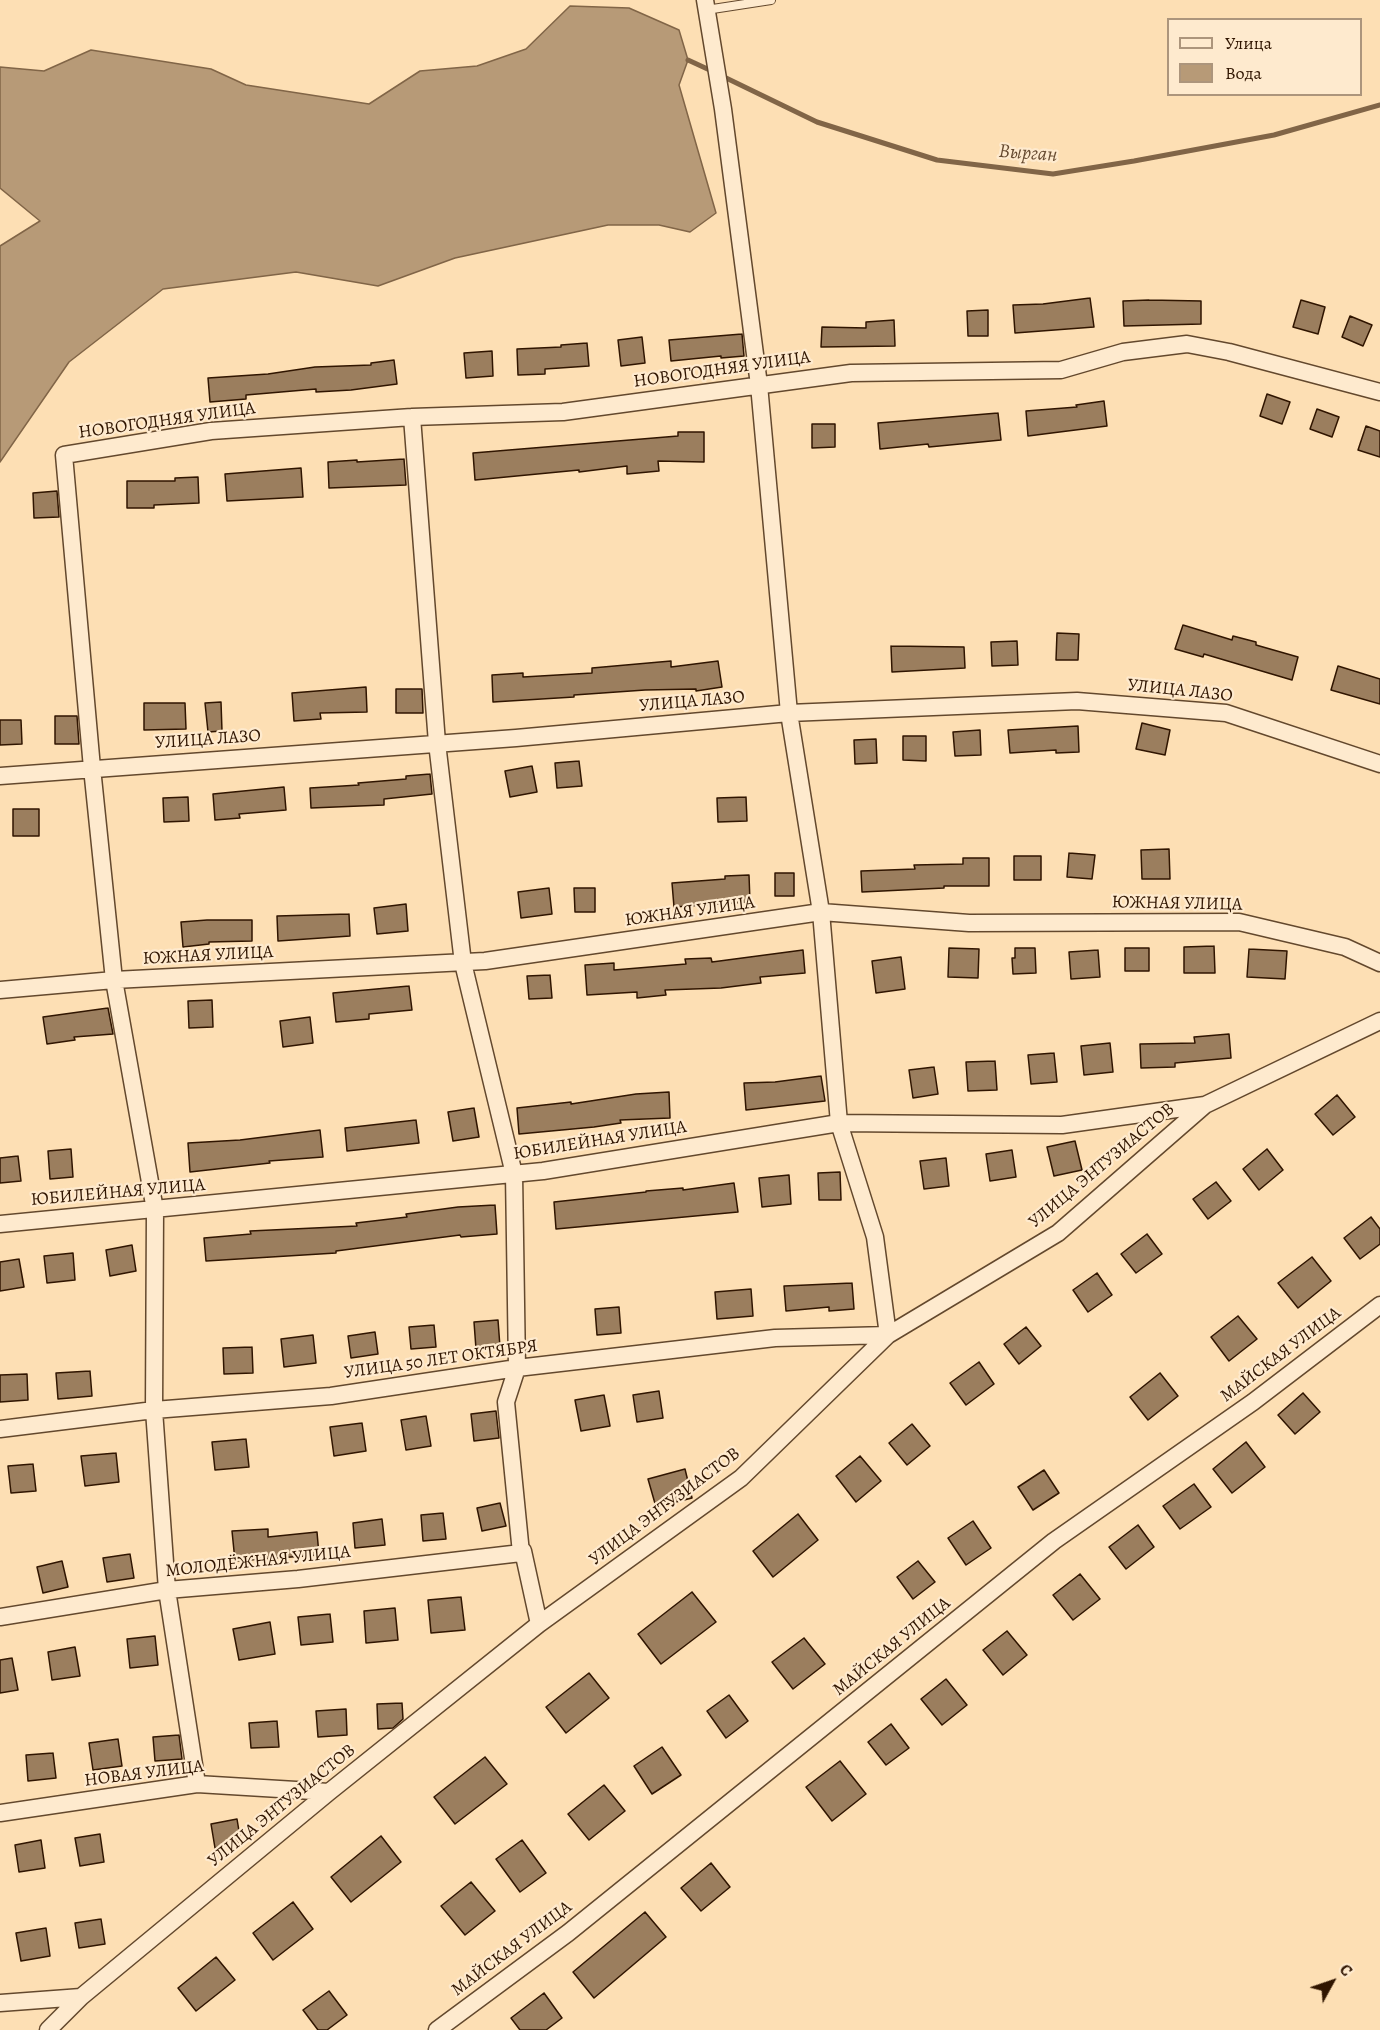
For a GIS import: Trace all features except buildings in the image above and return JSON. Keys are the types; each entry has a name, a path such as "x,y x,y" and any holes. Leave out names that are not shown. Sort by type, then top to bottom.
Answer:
{"street":[{"path":"705,5 720,86 759,385 789,713 821,912 839,1124 875,1237 888,1335"},
{"name":"НОВОГОДНЯЯ УЛИЦА","path":"92,768 64,455 211,431 412,417 563,411 851,373 1061,370 1123,352 1187,344 1229,352 1380,392"},
{"path":"412,417 437,743 464,963 514,1174 517,1368 506,1401 521,1553 523,1551 539,1624"},
{"name":"УЛИЦА ЛАЗО","path":"0,776 437,743 789,713 1077,700 1226,713 1380,764"},
{"path":"92,768 114,980 155,1210 154,1410 167,1590 197,1784"},
{"name":"ЮЖНАЯ УЛИЦА","path":"0,990 114,980 485,962 821,912 969,923 1239,922 1345,947 1380,963"},
{"name":"УЛИЦА ЭНТУЗИАСТОВ","path":"48,2030 81,1997 329,1792 539,1624 741,1478 888,1335 1058,1233 1205,1105 1380,1021"},
{"name":"ЮБИЛЕЙНАЯ УЛИЦА","path":"0,1224 514,1174 839,1124 1062,1125 1205,1105"},
{"name":"МАЙСКАЯ УЛИЦА","path":"437,2030 577,1925 1054,1542 1253,1402 1380,1305"},
{"name":"УЛИЦА 50 ЛЕТ ОКТЯБРЯ","path":"0,1429 154,1410 331,1396 517,1368 775,1338 888,1335"},
{"name":"МОЛОДЁЖНАЯ УЛИЦА","path":"0,1617 167,1590 298,1579 521,1553"},
{"name":"НОВАЯ УЛИЦА","path":"0,1813 197,1784 329,1792"},
{"path":"0,2003 81,1997"}],"lane":[{"path":"705,5 771,0"}],"water":[{"path":"570,6 629,8 679,30 688,60 679,85 716,213 690,232 659,225 608,225 455,258 378,286 296,272 163,289 69,362 0,462 0,246 40,221 0,188 0,67 44,71 91,50 211,69 246,85 369,104 420,71 477,66 526,49"}],"waterway":[{"name":"Вырган","path":"688,60 714,72"},
{"name":"Вырган","path":"722,76 817,122 937,160 1053,174 1274,135 1380,105"}]}
